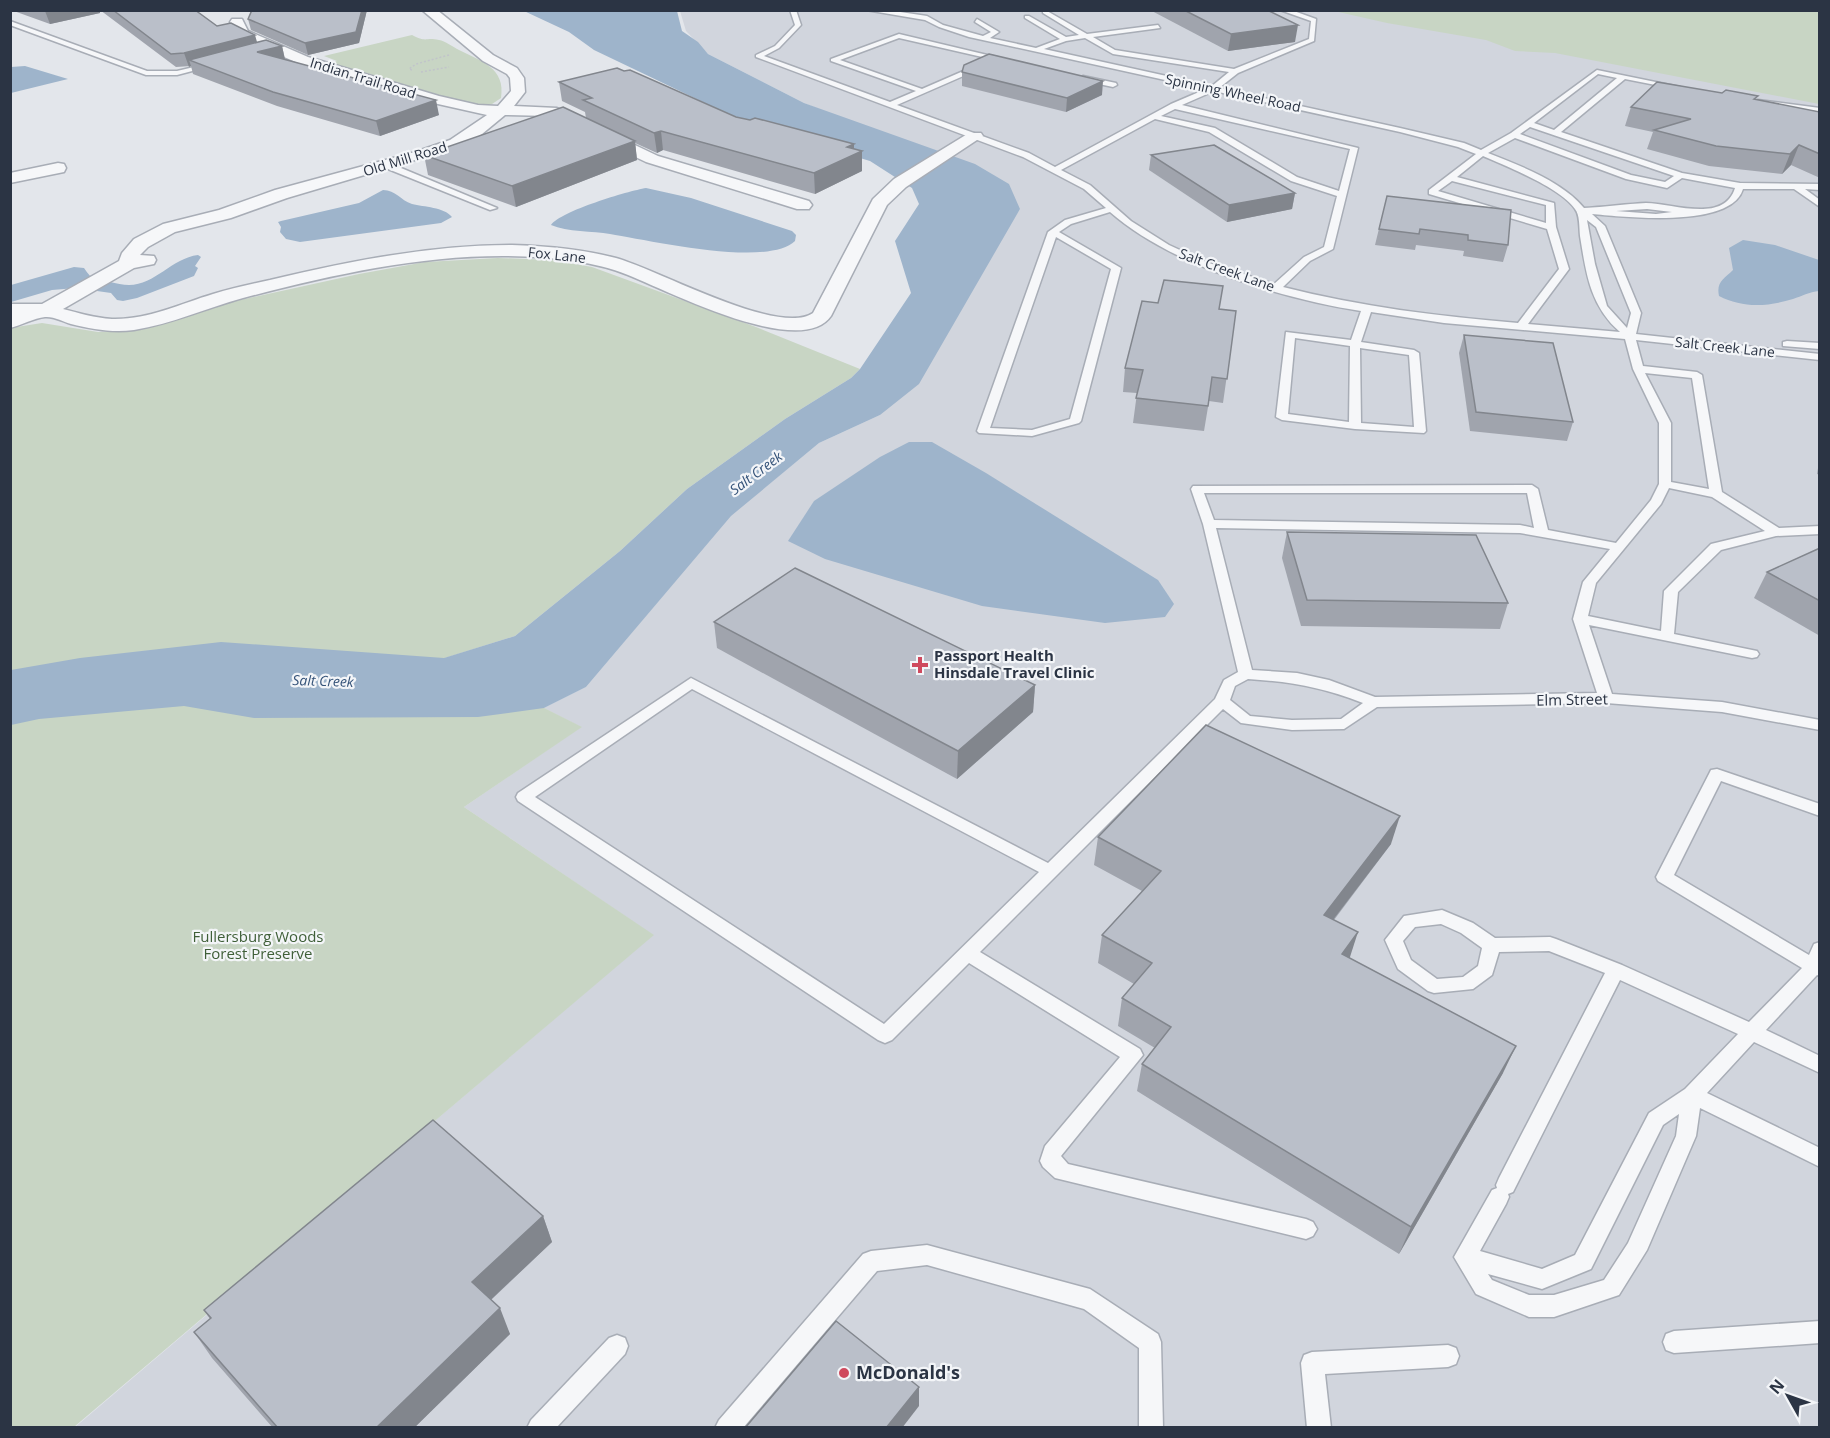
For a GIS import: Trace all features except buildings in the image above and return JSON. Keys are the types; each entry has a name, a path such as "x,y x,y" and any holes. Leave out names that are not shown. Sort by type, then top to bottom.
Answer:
{"street":[{"name":"Old Mill Road","path":"128,264 131,253 136,248 160,233 195,220 225,214 300,189 456,143 476,131 502,110 518,92 517,78 512,71 489,58 428,10"},
{"name":"Indian Trail Road","path":"237,22 243,34 270,50 376,83 478,110 552,111 652,159 803,205"},
{"name":"Fox Lane","path":"46,310 104,324 120,325 161,316 236,294 392,261 467,251 570,255 612,263 763,321 779,324 810,323 821,316 879,203 900,183 975,136"},
{"path":"10,177 58,168"},
{"name":"Old Mill Road","path":"10,322 46,310 128,264 154,258 225,214"},
{"name":"Old Mill Road","path":"10,310 46,310"}],"lane":[{"name":"Salt Creek Lane","path":"793,10 798,25 777,47 758,56 1026,155 1057,169 1087,187 1142,233 1214,268 1276,288 1367,309 1444,320 1630,336 1820,357"},
{"name":"Spinning Wheel Road","path":"869,10 927,18 941,26 984,38 1461,145 1517,167 1572,199 1600,226 1636,313 1630,336 1638,369 1665,423 1665,484"},
{"path":"1057,169 1174,106 1213,89 1235,71 1312,40 1314,20 1283,10"},
{"path":"1065,39 1027,17 1047,11 1113,52 1235,71"},
{"path":"927,18 937,14"},
{"path":"976,21 996,32 984,38"},
{"path":"10,23 146,73 177,73 223,62"},
{"path":"1036,50 1065,39 1158,27"},
{"path":"922,91 833,60 899,36 1009,62"},
{"path":"890,105 998,59"},
{"path":"1551,227 1432,192 1482,153 1514,135 1597,72 1689,90"},
{"path":"1079,77 1113,85"},
{"path":"1556,133 1623,77"},
{"path":"1748,101 1820,110"},
{"path":"1174,106 1354,148 1328,249 1307,259 1276,288"},
{"path":"1154,117 1212,130 1294,179 1342,195"},
{"path":"1529,124 1680,175 1740,186 1820,187"},
{"path":"1514,135 1629,177 1667,185 1680,175"},
{"path":"386,165 493,208"},
{"path":"1450,178 1550,203 1551,227 1564,269 1521,326"},
{"path":"1630,336 1604,312 1589,261 1582,227 1582,211 1656,217 1714,210 1730,204 1739,195 1740,186"},
{"path":"1797,188 1820,204"},
{"path":"1053,232 1116,268 1075,422 1032,433 983,430 1053,232 1068,222 1112,209"},
{"path":"1355,426 1355,344 1367,309"},
{"path":"1290,334 1414,353 1420,430 1355,426 1282,417 1290,334"},
{"name":"Salt Creek Lane","path":"1630,336 1703,337 1820,346"},
{"path":"1638,369 1696,375 1716,494"},
{"path":"1606,698 1580,619 1590,582 1657,501 1665,484 1716,494 1776,532"},
{"path":"1050,871 691,683 524,797 885,1035 1222,701 1229,683 1246,674 1209,524 1197,489 1532,489 1542,533"},
{"path":"1209,524 1520,529 1619,547"},
{"path":"1667,637 1671,591 1716,547 1776,532 1820,530"},
{"path":"1580,619 1752,654"},
{"name":"Elm Street","path":"1246,674 1297,678 1374,702 1606,698 1722,707 1820,725"},
{"path":"1222,701 1246,720 1292,725 1344,724 1374,702"},
{"path":"1465,1257 1542,1279 1583,1262 1656,1119 1692,1095 1818,962 1664,877 1717,774 1820,810"},
{"path":"1492,945 1486,970 1467,984 1434,986 1404,964 1394,940 1410,921 1442,917 1467,928 1492,945 1550,944 1616,970 1820,1065"},
{"path":"968,953 1133,1054 1052,1152 1050,1161 1055,1168 1062,1172 1306,1229"},
{"path":"1465,1257 1502,1191 1616,970"},
{"path":"1465,1257 1484,1287 1529,1306 1554,1306 1611,1288 1636,1250 1686,1136 1692,1095"},
{"path":"1692,1095 1820,1158"},
{"path":"727,1428 871,1261 927,1255 1090,1300 1150,1342 1151,1428"},
{"path":"1674,1342 1820,1332"},
{"path":"539,1428 617,1346"},
{"path":"1319,1428 1312,1363 1448,1356"}],"path":[{"path":"414,72 409,69 416,64 476,48"},
{"path":"376,83 414,72 423,73 440,67 449,67"}],"shaded area":[{"path":"680,11 1339,11 1819,102 1819,1427 74,1428 653,935 464,807 581,727 544,708 586,687 730,516 819,443 880,415 1020,209 857,124 804,103 708,54 686,31"}],"green space":[{"path":"1334,11 1819,11 1819,104 1555,53 1515,51 1486,40 1387,23"},
{"path":"412,35 421,39 444,42 483,62 500,79 501,98 492,104 476,106 326,65 337,61 324,56"},
{"name":"Fullersburg Woods Forest Preserve","path":"498,258 552,260 592,267 756,327 860,369 851,378 785,419 687,489 620,551 515,636 445,658 582,727 464,807 654,935 74,1427 11,1427 10,328 42,323 98,332 121,331 226,303 359,274 425,262"}],"water":[{"name":"Salt Creek","path":"524,11 677,11 682,31 698,42 708,54 804,103 975,164 1009,184 1020,209 919,384 880,415 819,443 731,516 586,687 544,708 478,717 254,718 184,706 39,719 11,725 11,670 80,658 221,642 444,658 515,636 620,551 687,489 785,419 851,378 860,369 911,293 895,241 919,204 912,188 870,161 753,126 594,50 569,32"},
{"path":"25,66 68,79 11,93 11,67"},
{"path":"646,188 691,198 792,231 796,235 795,241 781,249 734,252 678,246 551,225 581,208"},
{"path":"383,190 412,204 444,211 452,217 441,223 300,242 286,239 280,232 281,227 278,222 359,203"},
{"path":"1743,240 1775,245 1819,260 1819,291 1764,305 1737,303 1719,296 1720,284 1733,270 1729,248"},
{"path":"198,255 201,257 195,266 198,268 194,276 137,298 123,301 117,300 111,293 76,288 52,290 11,302 11,285 74,267 84,268 97,280 129,285 147,281 180,261"},
{"path":"909,442 932,442 986,473 1158,580 1174,604 1165,617 1105,623 982,606 825,559 788,541 814,501 880,457"}],"place":[{"name":"Passport Health Hinsdale Travel Clinic","path":"920,665"},
{"name":"McDonald's","path":"844,1373"}]}
